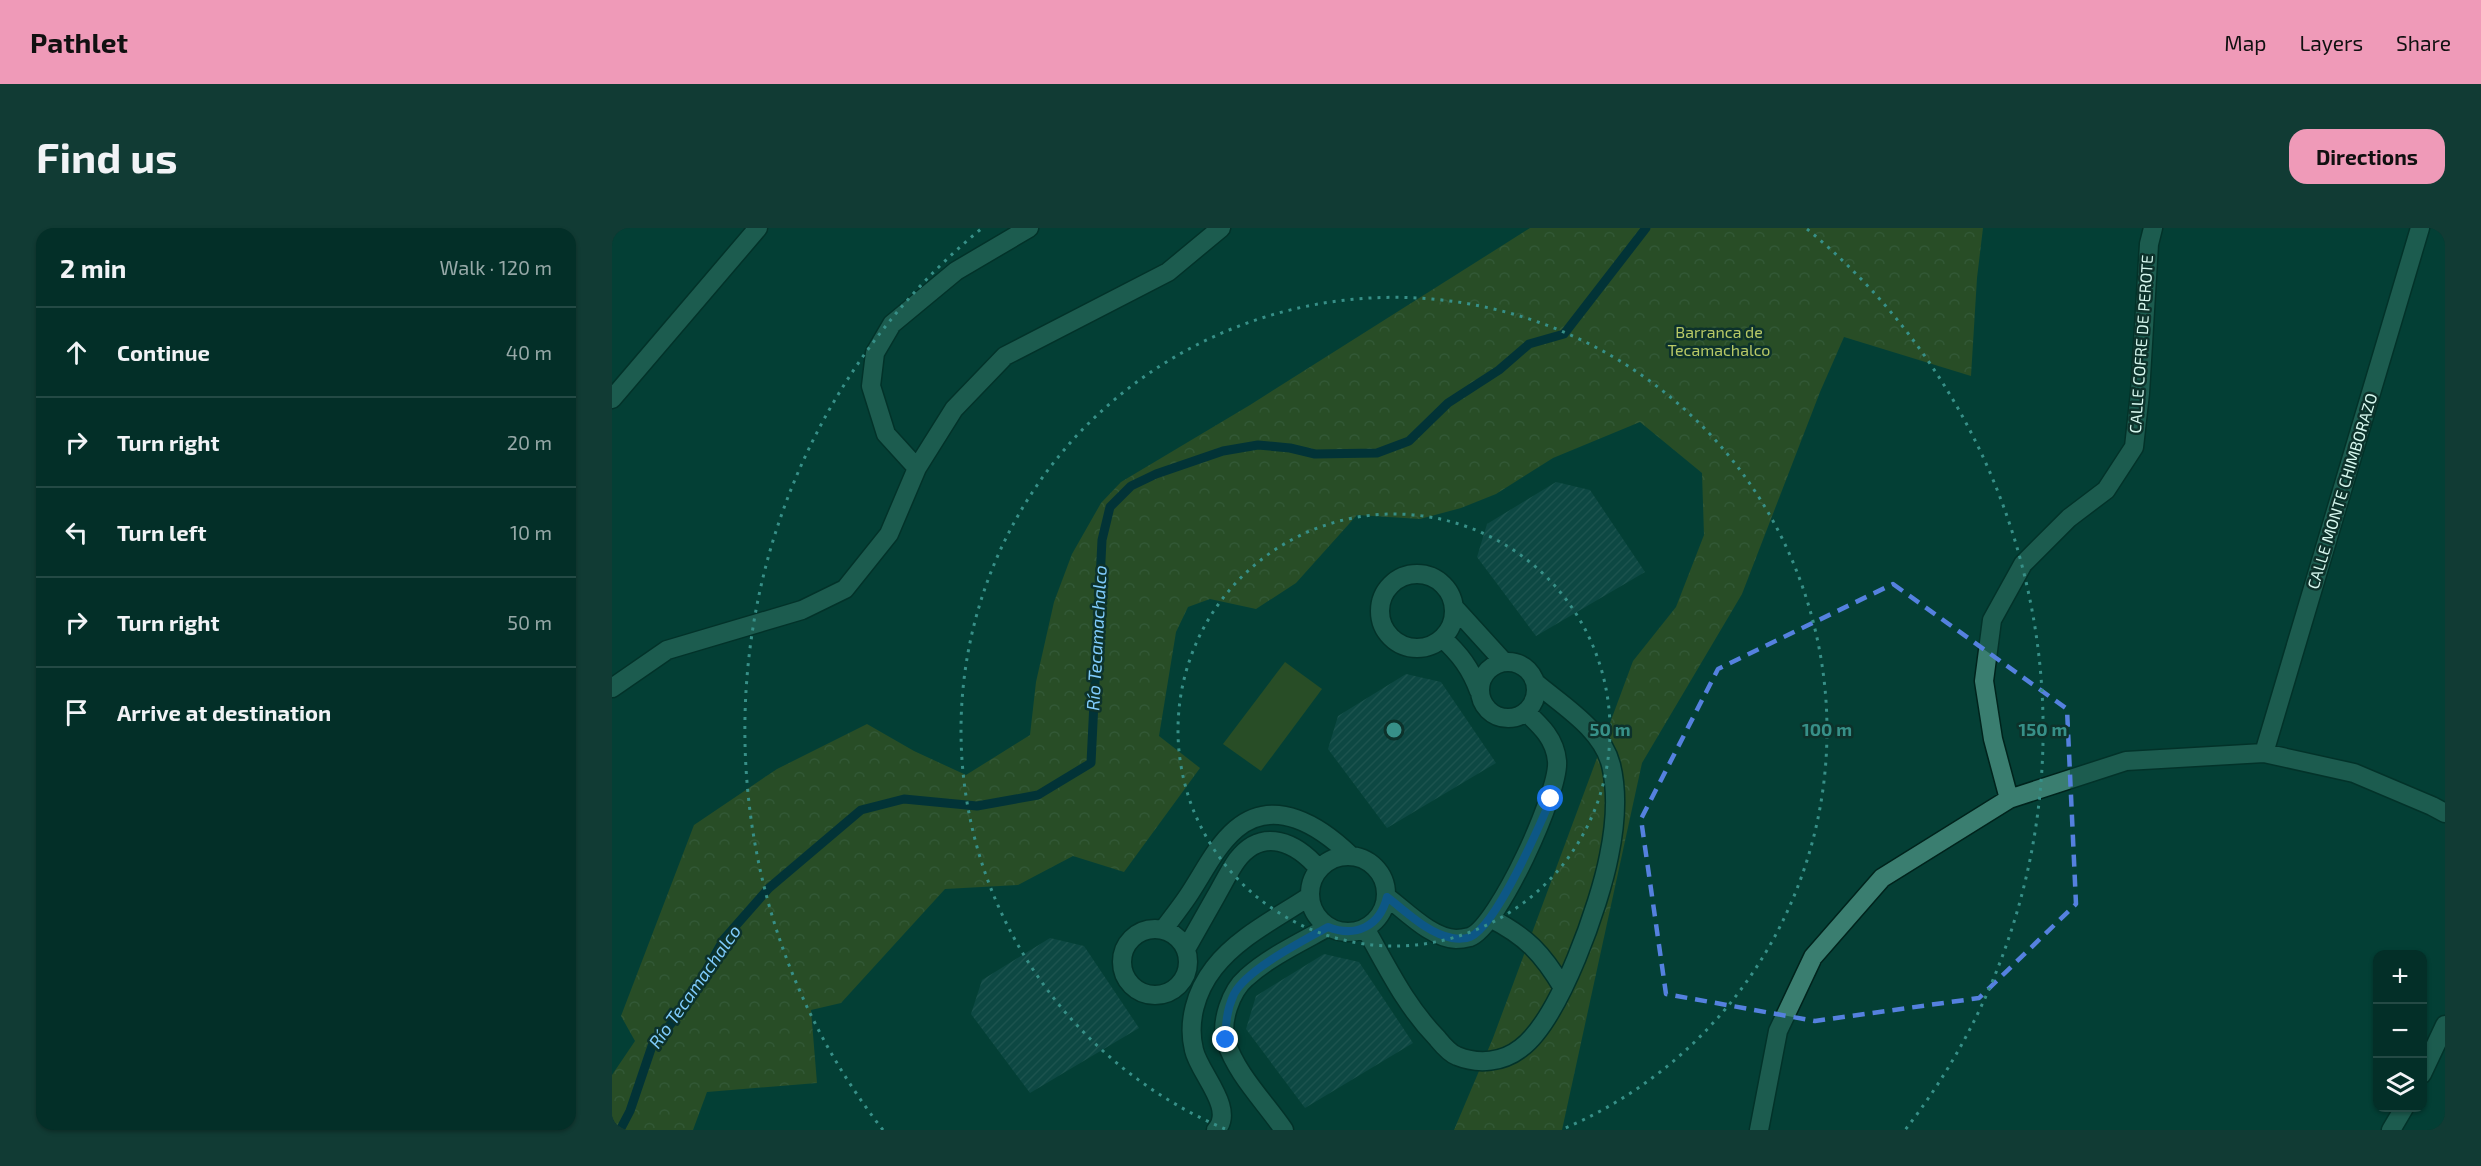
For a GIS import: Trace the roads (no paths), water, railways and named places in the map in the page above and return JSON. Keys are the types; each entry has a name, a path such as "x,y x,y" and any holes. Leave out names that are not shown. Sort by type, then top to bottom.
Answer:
{"street":[{"path":"612,399 758,228"},
{"path":"917,468 886,434 871,386 875,353 892,324 956,271 1029,228"},
{"path":"612,688 667,650 802,610 845,590 889,534 917,468 954,409 1005,356 1168,272 1221,228"},
{"name":"CALLE COFRE DE PEROTE","path":"2009,799 1993,740 1983,681 1992,620 2023,564 2069,518 2106,490 2134,447 2140,393 2149,243 2153,228"},
{"name":"CALLE MONTE CHIMBORAZO","path":"2264,753 2420,228"},
{"path":"1424,574 1445,585 1454,607 1449,629 1442,638 1421,648 1398,643 1389,636 1382,626 1379,614 1384,592 1391,583 1401,576 1424,574"},
{"path":"1454,607 1504,662"},
{"path":"1442,638 1472,672 1479,691 1485,707 1500,717 1509,718 1526,712 1533,704 1536,683 1533,676 1520,665 1504,662 1489,669 1484,675 1479,691"},
{"path":"1365,928 1410,1008 1454,1056 1486,1062 1502,1059 1522,1048 1540,1028 1563,988 1586,934 1609,857 1615,792 1611,765 1604,746 1588,726 1536,683"},
{"path":"1387,897 1434,933 1454,939 1471,937 1490,918 1538,831 1551,799 1557,776 1557,760 1553,745 1544,729 1526,712"},
{"path":"1759,1130 1778,1031 1813,957 1882,878 2009,799 2126,761 2264,753 2354,773 2445,813"},
{"path":"1162,930 1225,841 1238,828 1254,819 1275,816 1294,818 1312,824 1326,833 1350,855"},
{"path":"1186,949 1238,858 1251,847 1275,841 1286,843 1298,848 1319,869"},
{"path":"1350,855 1363,858 1373,864 1386,885 1387,897 1384,909 1376,920 1365,928 1353,932 1340,932 1328,927 1316,913 1310,896 1313,878 1319,869 1328,861 1350,855"},
{"path":"1216,1130 1222,1118 1222,1107 1200,1066 1192,1042 1192,1016 1200,991 1212,970 1240,941 1310,896"},
{"path":"1490,918 1512,929 1532,944 1548,962 1563,988"},
{"path":"1284,1130 1244,1076 1226,1040 1225,1024 1234,994 1246,978 1328,927"},
{"path":"1150,929 1162,930 1177,936 1186,949 1189,961 1187,974 1180,985 1170,992 1158,996 1145,994 1133,989 1125,979 1121,967 1122,954 1128,942 1137,933 1150,929"},
{"path":"2427,1063 2445,1025"},
{"path":"2391,1130 2401,1112"}],"waterway":[{"name":"Río Tecamachalco","path":"620,1130 630,1111 652,1046 686,1006 724,939 769,888 861,810 904,799 977,806 1038,795 1091,763 1102,540 1110,507 1131,486 1156,474 1223,451 1258,445 1290,448 1315,454 1377,453 1409,441 1448,403 1499,370 1529,344 1564,334 1646,228"}],"park label":[{"name":"Barranca de Tecamachalco","path":"1719,341"}]}
